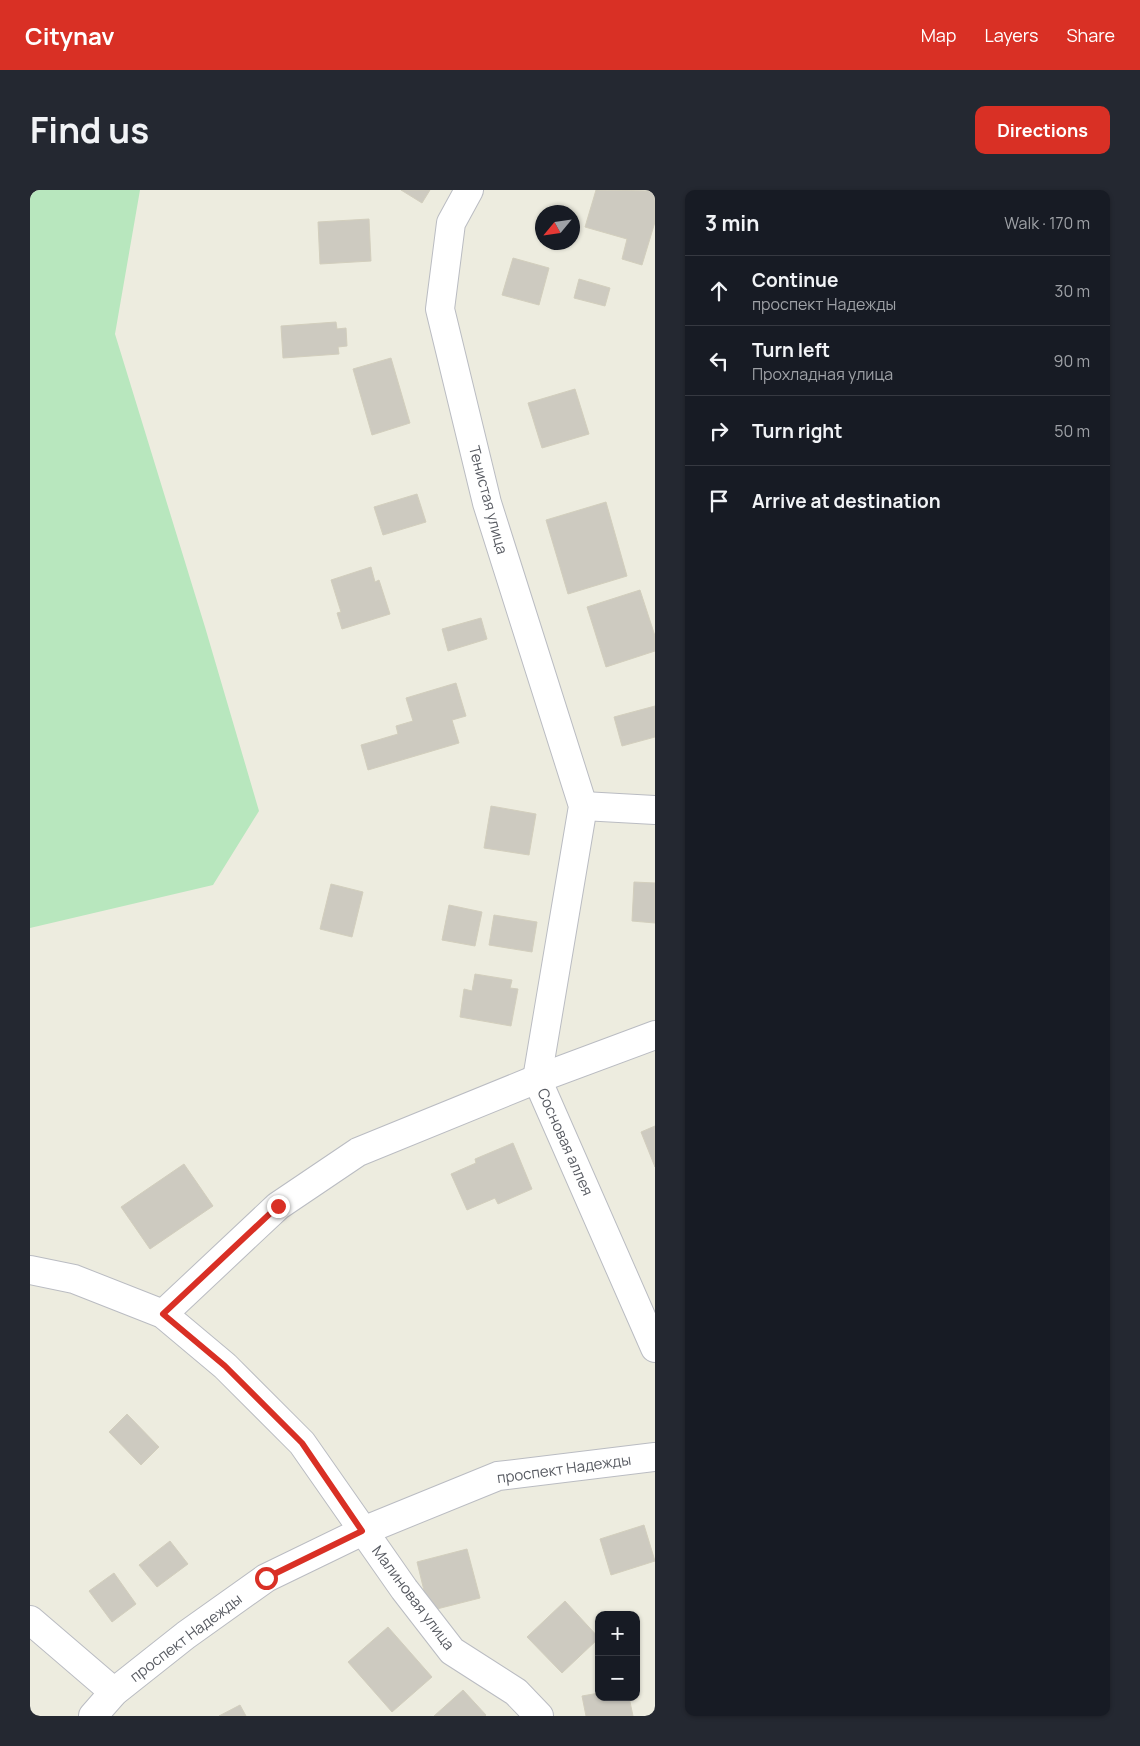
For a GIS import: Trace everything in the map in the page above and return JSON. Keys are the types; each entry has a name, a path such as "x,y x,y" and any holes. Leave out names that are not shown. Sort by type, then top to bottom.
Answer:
{"street":[{"name":"Тенистая улица","path":"469,190 451,223 440,309 487,503 583,806"},
{"path":"583,806 655,810"},
{"name":"Сосновая аллея","path":"583,806 537,1079 655,1348"},
{"path":"163,1314 278,1206 358,1152 537,1079 655,1035"},
{"name":"Малиновая улица","path":"30,1270 74,1279 163,1314 225,1366 302,1443 362,1531 452,1651 516,1692 539,1716"},
{"name":"проспект Надежды","path":"93,1716 114,1692 186,1635 266,1578 362,1531 498,1476 655,1456"},
{"path":"30,1620 114,1692"}],"green space":[{"path":"30,190 140,190 115,334 259,811 213,885 30,928"}],"building":[{"path":"401,190 430,190 422,203"},
{"path":"596,190 655,191 655,222 642,265 622,259 627,239 585,227"},
{"path":"369,219 371,261 320,264 318,222"},
{"path":"513,258 549,268 539,305 502,295"},
{"path":"579,279 610,288 605,306 574,298"},
{"path":"336,322 337,329 346,328 347,346 338,347 339,354 283,358 281,326"},
{"path":"391,358 410,423 372,435 353,369"},
{"path":"575,389 589,434 542,448 528,403"},
{"path":"417,494 426,522 383,535 374,507"},
{"path":"606,502 627,576 568,594 546,520"},
{"path":"371,567 375,582 379,580 390,614 342,629 337,613 341,612 331,580"},
{"path":"640,590 655,636 655,651 606,667 587,607"},
{"path":"481,618 487,639 448,651 442,629"},
{"path":"456,683 466,716 452,720 459,743 368,770 361,745 398,734 396,726 413,721 406,698"},
{"path":"655,706 655,737 622,746 614,717"},
{"path":"491,806 536,814 529,855 484,848"},
{"path":"634,882 655,883 655,923 632,921"},
{"path":"331,884 363,892 352,937 320,929"},
{"path":"449,905 482,912 475,946 442,940"},
{"path":"494,915 537,922 532,952 489,945"},
{"path":"475,974 512,980 510,988 518,989 511,1026 460,1017 464,989 472,991"},
{"path":"655,1126 655,1167 641,1132"},
{"path":"513,1143 532,1189 498,1204 495,1198 467,1210 451,1174 476,1163 475,1159"},
{"path":"184,1164 213,1206 150,1249 121,1207"},
{"path":"127,1414 159,1447 141,1465 109,1432"},
{"path":"644,1525 655,1561 611,1575 600,1539"},
{"path":"170,1541 188,1564 157,1587 139,1565"},
{"path":"467,1549 480,1598 429,1611 417,1562"},
{"path":"114,1573 136,1604 112,1622 89,1591"},
{"path":"565,1601 595,1634 595,1642 562,1673 527,1637"},
{"path":"388,1627 432,1677 392,1712 348,1662"},
{"path":"463,1690 485,1716 434,1716"},
{"path":"595,1694 595,1701 630,1701 633,1716 586,1716 582,1696"},
{"path":"240,1705 246,1716 219,1716"}],"route":[{"path":"266,1578 362,1531 302,1443 225,1366 163,1314 278,1206"}]}
